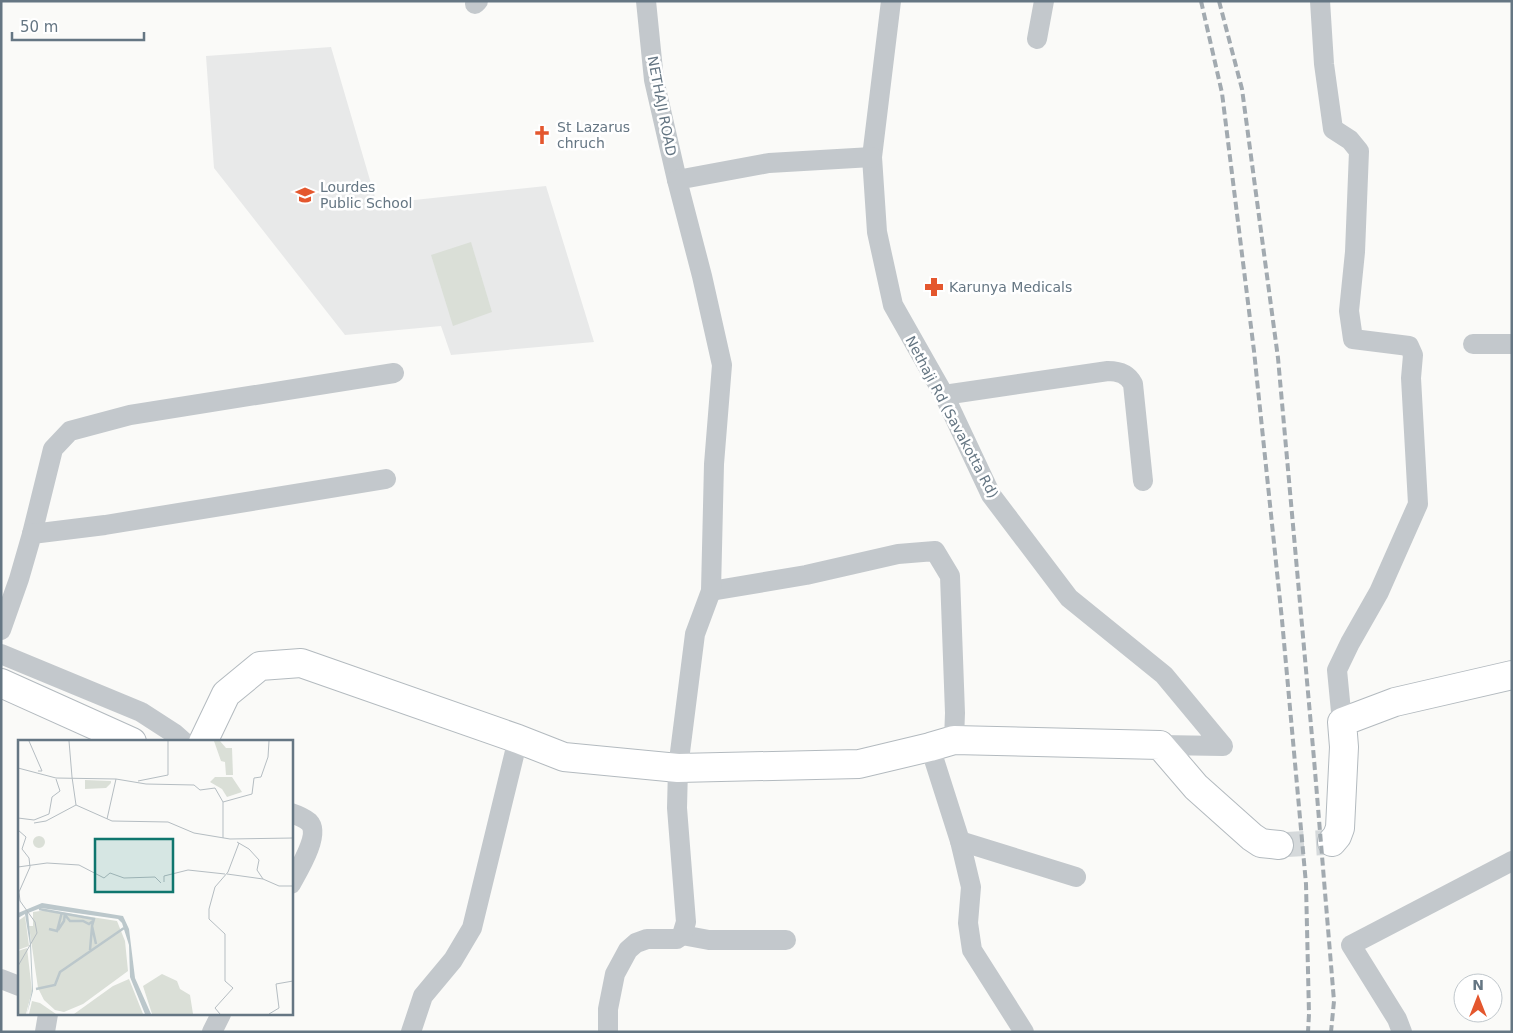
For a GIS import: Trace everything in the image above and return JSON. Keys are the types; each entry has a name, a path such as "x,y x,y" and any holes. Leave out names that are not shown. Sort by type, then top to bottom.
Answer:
{"main road":[{"path":"204,740 226,694 260,666 301,663 564,757 678,768 860,764 942,743 1160,745 1196,787 1252,838 1261,843 1279,845"},
{"path":"1332,842 1338,836 1340,828 1344,747 1342,722 1395,702 1512,675"},
{"path":"1,683 128,740"}],"street":[{"name":"NETHAJI ROAD","path":"646,1 654,80 676,180 702,276 722,365 714,464 711,591 696,634 678,768 676,808 686,922 682,935"},
{"name":"Nethaji Rd (Savakotta Rd)","path":"891,1 872,157 877,232 893,305 944,396 991,495 1069,598 1164,675 1223,746 1160,745"},
{"path":"1036,39 1044,1"},
{"path":"1320,1 1324,64 1333,129 1350,140 1359,151 1356,252 1349,311 1354,339 1409,346 1413,355 1410,378 1418,504 1379,592 1337,670 1342,722"},
{"path":"676,180 769,163 872,157"},
{"path":"1473,344 1512,344"},
{"path":"944,396 1108,371 1122,373 1130,377 1133,384 1143,481"},
{"path":"1,630 32,534 53,449 70,431 130,416 394,373"},
{"path":"32,534 105,525 386,479"},
{"path":"711,591 806,575 898,554 935,551 950,576 955,713 942,743 960,841 971,887 968,924 972,950 1024,1032"},
{"path":"1,654 142,712 182,740"},
{"path":"411,1032 423,996 453,960 472,928 518,739"},
{"path":"292,813 308,821 313,831 313,838 292,882"},
{"path":"960,841 1076,877"},
{"path":"1402,1032 1398,1019 1351,945 1512,861"},
{"path":"608,1032 608,1009 615,974 628,950 636,942 647,939 677,939 682,935 709,940 786,940"},
{"path":"1,979 18,986"},
{"path":"45,1032 48,1016"},
{"path":"212,1032 220,1016"}],"shaded area":[{"name":"Lourdes Public School","path":"331,47 377,204 546,186 594,342 451,355 441,326 345,335 214,168 206,56"},
{"path":"471,242 492,312 453,326 431,255"}],"tunnel":[{"path":"1279,845 1332,842"}],"railway":[{"path":"1201,1 1222,93 1254,351 1282,620 1306,884 1308,1032"},
{"path":"1219,1 1242,89 1278,358 1334,1001 1331,1032"}],"place":[{"name":"St Lazarus chruch","path":"542,135"},
{"name":"Lourdes Public School","path":"305,195"},
{"name":"Karunya Medicals","path":"934,287"}]}
